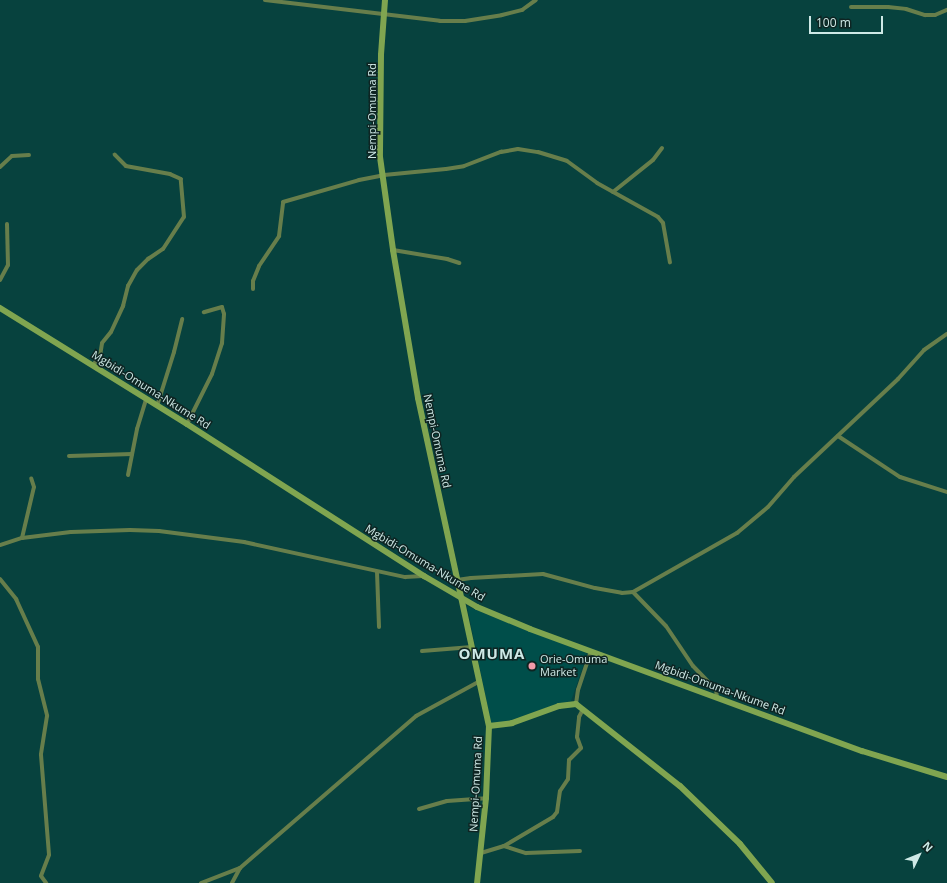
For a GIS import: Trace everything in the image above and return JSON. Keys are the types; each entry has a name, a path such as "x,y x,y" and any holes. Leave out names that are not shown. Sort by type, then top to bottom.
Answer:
{"street":[{"path":"265,0 384,13 440,21 465,21 502,15 522,10 536,0"},
{"name":"Nempi-Omuma Rd","path":"385,0 381,55 380,157 418,398 489,726 486,798 477,883"},
{"path":"851,7 888,7 906,9 925,15 935,15 947,10"},
{"path":"613,192 653,160 662,148"},
{"path":"253,289 253,281 259,266 279,236 283,202 359,180 384,175 446,170 464,166 501,152 518,149 538,152 561,159 613,192 650,211 663,223 670,262"},
{"path":"0,167 12,156 28,155"},
{"path":"93,365 100,356 102,343 111,332 123,306 128,286 137,270 148,259 163,249 184,217 181,179 170,174 126,166 115,155"},
{"path":"0,280 8,265 7,224"},
{"path":"394,250 447,259 459,263"},
{"path":"187,424 212,374 222,343 224,314 222,307 204,312"},
{"name":"Mgbidi-Omuma-Nkume Rd","path":"0,308 187,424 424,576 462,598 500,617 862,751 947,777"},
{"path":"157,406 174,352 182,318"},
{"path":"457,580 543,574 595,588 622,593 633,592 737,533 768,506 794,477 898,379 924,350 947,334"},
{"path":"128,475 146,399"},
{"path":"838,436 900,477 947,492"},
{"path":"69,456 132,454"},
{"path":"22,538 34,487 31,478"},
{"path":"0,545 22,538 71,532 130,530 159,531 244,542 405,577 424,576"},
{"path":"377,572 379,627"},
{"path":"0,579 16,599 38,647 38,679 47,716 41,755 49,855 41,876 46,883"},
{"path":"633,592 666,626 693,666 716,690 717,697"},
{"path":"422,651 472,647"},
{"path":"576,704 578,690 591,651"},
{"path":"201,883 240,868 416,716 480,681"},
{"path":"489,726 512,723 558,706 576,704 680,786 740,844 772,883"},
{"path":"481,853 504,846 553,817 557,812 560,791 568,779 569,760 581,748 577,737 579,716 583,709"},
{"path":"419,809 447,801 486,798"},
{"path":"504,846 526,853 580,851"},
{"path":"232,883 240,868"}],"shaded area":[{"name":"Orie-Omuma Market","path":"467,606 586,653 587,655 571,701 557,704 506,722 491,723"}],"place":[{"name":"Orie-Omuma Market","path":"532,666"}],"district":[{"name":"OMUMA","path":"492,654"}]}
